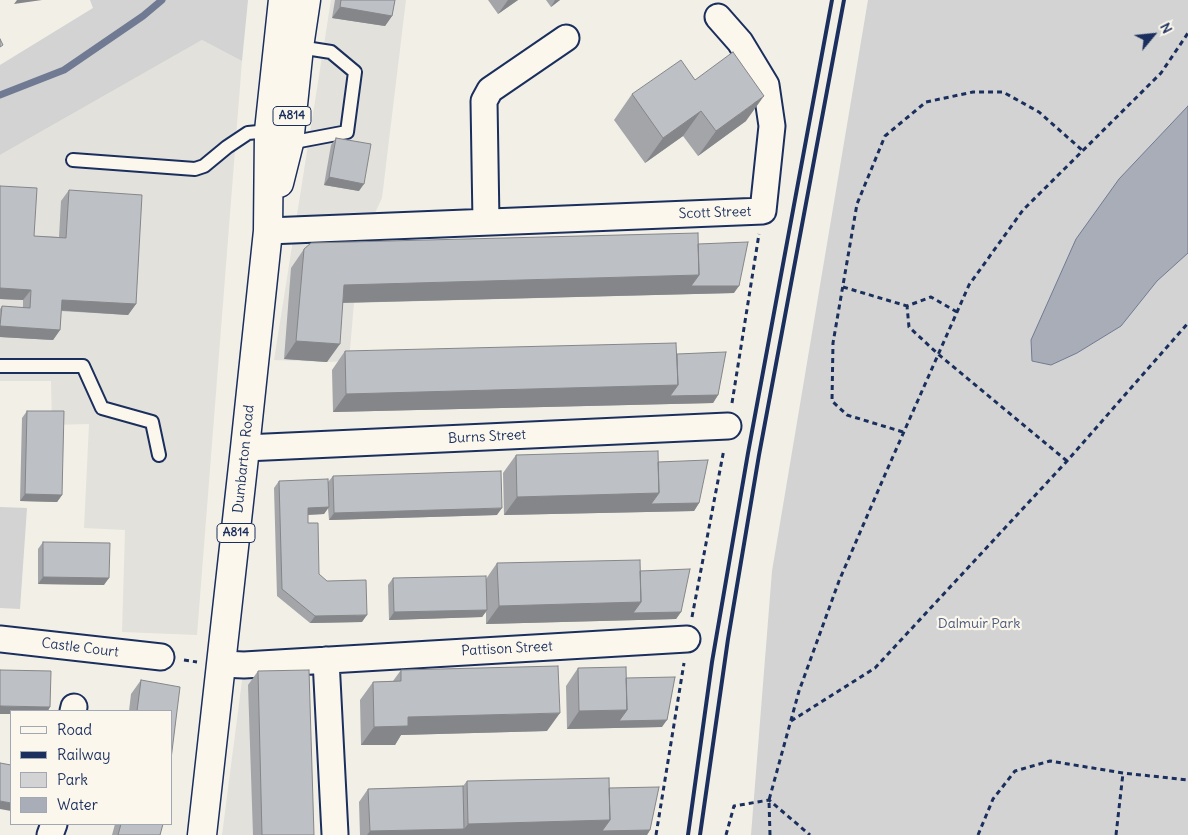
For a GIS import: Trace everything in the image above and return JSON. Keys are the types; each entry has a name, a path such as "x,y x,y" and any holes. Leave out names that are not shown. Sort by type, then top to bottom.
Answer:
{"main road":[{"name":"Dumbarton Road","path":"202,835 279,137 283,0"},
{"name":"Dumbarton Road","path":"279,137 299,47 306,0"}],"street":[{"name":"Scott Street","path":"268,231 763,211 772,126 766,85 740,42 718,17"},
{"path":"486,222 484,101 490,90 566,38"},
{"name":"Burns Street","path":"245,448 728,426"},
{"name":"Castle Court","path":"0,638 161,657"},
{"name":"Pattison Street","path":"221,664 244,665 688,639"},
{"path":"326,660 335,834"}],"lane":[{"path":"74,160 195,169 204,166 248,133 279,137 347,132 355,72 331,52 299,47"},
{"path":"0,366 83,366 102,408 152,422 158,454"}],"path":[{"path":"770,835 769,800 799,691 839,582 903,432 969,285 1023,210 1161,73 1188,33"},
{"path":"903,432 847,415 832,401 833,344 857,204 885,136 926,102 974,92 1003,92 1039,112 1083,151"},
{"path":"656,835 688,639 728,426 763,211"},
{"path":"843,287 907,306 931,297 957,312"},
{"path":"907,306 909,327 938,354 1067,461"},
{"path":"790,722 875,668 1067,461 1188,323"},
{"path":"161,657 221,664"},
{"path":"978,835 993,799 1015,771 1050,761 1123,773 1188,780"},
{"path":"1116,835 1123,773"},
{"path":"726,835 734,806 769,800"},
{"path":"769,800 810,835"}],"shaded area":[{"path":"331,0 406,0 382,198 353,260 354,303 349,361 274,360"},
{"path":"202,40 242,61 197,635 122,632 125,530 84,528 89,424 52,425 51,381 0,381 0,155"},
{"path":"244,665 306,676 306,835 222,835"}],"green space":[{"path":"90,0 248,0 242,61 202,40 0,155 0,65 93,8"},
{"name":"Dalmuir Park","path":"868,0 1188,0 1188,835 751,835 772,571"},
{"path":"0,507 27,508 20,609 0,608"}],"water":[{"path":"1188,106 1188,253 1157,281 1121,326 1077,353 1051,365 1032,361 1031,340 1076,239 1119,179"}],"building":[{"path":"341,0 395,0 392,16 340,7"},
{"path":"733,52 764,96 716,131 701,111 663,138 632,94 681,60 695,80"},
{"path":"336,138 371,144 364,184 329,177"},
{"path":"0,186 37,188 34,236 66,238 69,190 142,195 136,304 62,300 60,330 0,326 2,306 30,308 31,290 0,288"},
{"path":"698,233 699,275 344,285 340,344 296,341 304,249 311,243"},
{"path":"748,242 739,286 691,286 699,275 698,244"},
{"path":"676,343 678,385 346,394 345,351"},
{"path":"726,352 718,395 670,396 678,385 677,354"},
{"path":"27,411 64,411 62,495 25,494"},
{"path":"658,451 659,493 517,497 516,455"},
{"path":"708,460 699,503 651,504 659,493 658,462"},
{"path":"501,471 502,508 334,513 333,476"},
{"path":"328,479 329,507 308,508 308,523 318,523 319,574 327,581 366,580 367,615 315,616 282,589 279,481"},
{"path":"43,542 110,543 109,578 43,577"},
{"path":"640,560 641,602 499,606 497,563"},
{"path":"690,569 681,612 633,613 641,602 640,571"},
{"path":"486,576 487,610 394,612 393,578"},
{"path":"558,666 560,713 408,717 408,726 374,727 373,682 401,681 401,670"},
{"path":"626,667 627,710 579,711 578,668"},
{"path":"0,670 51,671 50,707 0,706"},
{"path":"309,670 314,835 262,835 258,671"},
{"path":"675,677 667,720 619,721 627,710 626,678"},
{"path":"141,680 180,687 172,751 172,710 137,710"},
{"path":"0,763 10,765 10,803 0,801"},
{"path":"609,778 610,820 468,824 467,781"},
{"path":"463,786 464,829 370,831 368,789"},
{"path":"659,787 650,830 602,831 610,820 609,788"},
{"path":"121,825 163,825 160,835 118,835"}],"waterway":[{"path":"0,95 64,70 143,16 162,0"}],"railway":[{"path":"688,835 712,662 748,453 832,0"},
{"path":"700,835 728,639 759,455 844,0"}]}
